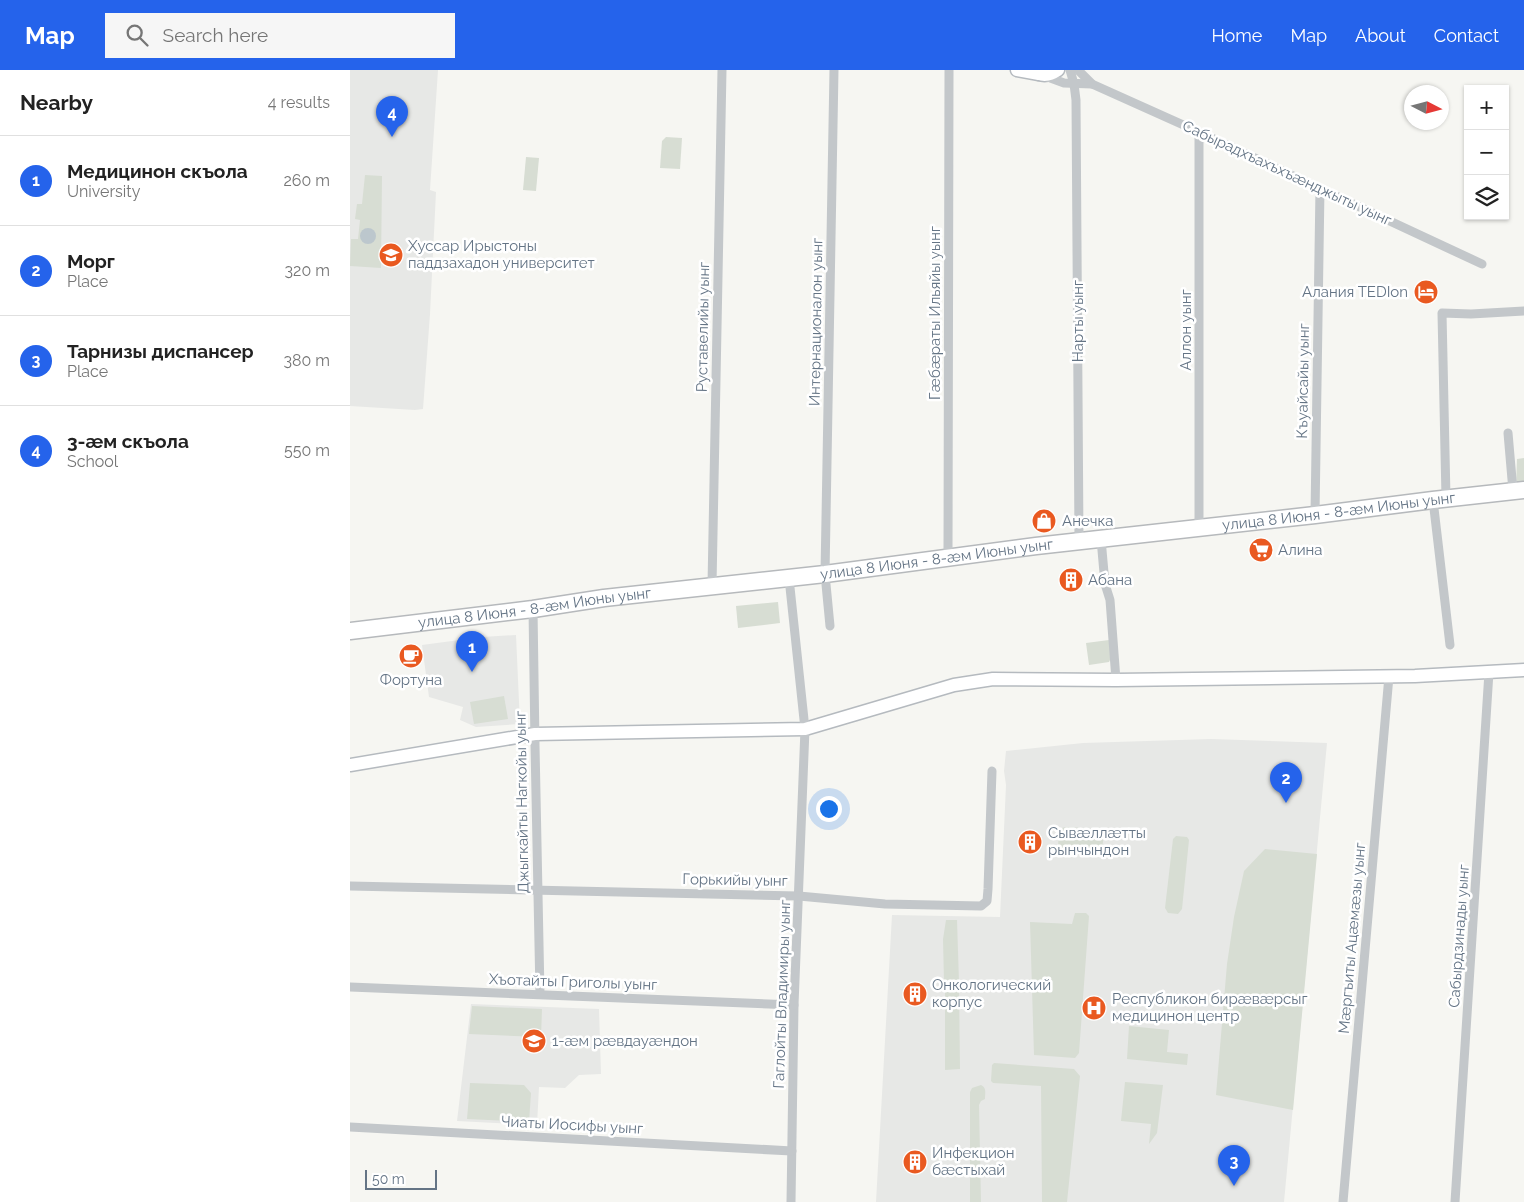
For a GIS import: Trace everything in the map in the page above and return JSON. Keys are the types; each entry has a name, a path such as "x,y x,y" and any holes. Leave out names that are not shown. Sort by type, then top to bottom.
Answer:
{"highway":[{"name":"улица 8 Июня - 8-ӕм Июны уынг","path":"350,631 712,585 825,574 948,556 1519,491"}],"street":[{"name":"Руставелийы уынг","path":"712,585 722,70"},
{"name":"Интернационалон уынг","path":"830,626 825,574 834,70"},
{"name":"Гæбæраты Ильяйы уынг","path":"948,556 949,70"},
{"path":"1017,70 1052,74 1058,70"},
{"name":"Нарты уынг","path":"1070,70 1076,100 1079,541"},
{"path":"1078,70 1092,84"},
{"path":"1039,73 1064,83 1092,84"},
{"path":"1064,83 1076,100"},
{"name":"Сабырадхъахъхъæнджыты уынг","path":"1092,84 1482,264"},
{"name":"Аллон уынг","path":"1199,132 1199,527"},
{"name":"Къуайсайы уынг","path":"1315,515 1320,188"},
{"path":"1450,645 1439,499 1442,313 1471,314 1524,311"},
{"path":"1508,433 1519,491"},
{"path":"1101,539 1106,584 1110,600 1116,680"},
{"name":"Гаглойты Владимиры уынг","path":"789,578 805,729 794,1005 791,1202"},
{"name":"Джыгкайты Нагкойы уынг","path":"533,609 540,994"},
{"path":"350,765 534,734 805,729 954,685 993,679 1116,680 1415,676 1524,670"},
{"name":"Сабырдзинады уынг","path":"1455,1202 1489,672"},
{"name":"Мӕргъиты Ацӕмӕзы уынг","path":"1343,1202 1390,676"},
{"name":"Горькийы уынг","path":"350,886 799,896 885,904 981,906 987,901 988,889 992,771"},
{"name":"Хъотайты Григолы уынг","path":"350,987 794,1005"},
{"name":"Чиаты Иосифы уынг","path":"350,1127 792,1151"}],"shaded area":[{"name":"Хуссар Ирыстоны паддзахадон университет","path":"350,70 438,70 430,190 436,192 423,409 350,406"},
{"path":"666,137 682,138 680,169 660,168 662,141"},
{"path":"526,157 539,158 536,191 523,190"},
{"path":"365,175 382,176 381,268 350,266 351,239 358,239 360,220 355,219 357,204 362,204"},
{"path":"365,228 371,228 376,233 374,242 365,244 360,239 360,233"},
{"path":"1524,458 1524,485 1516,486 1517,459"},
{"path":"778,602 780,623 738,628 736,606"},
{"path":"516,635 520,724 476,727 460,720 463,707 429,697 422,645 482,637"},
{"path":"1109,640 1111,658 1109,662 1089,665 1086,643"},
{"path":"504,696 508,719 474,724 470,702"},
{"name":"Республикон бирæвæрсыг медицинон центр","path":"1211,739 1327,743 1284,1202 876,1202 892,915 1000,917 1006,751 1083,743"},
{"path":"1066,827 1101,830 1103,838 1102,849 1096,853 1064,852 1058,846 1059,831"},
{"path":"1176,836 1187,837 1189,840 1182,909 1178,914 1168,913 1165,908 1173,839"},
{"path":"1265,849 1317,854 1293,1110 1216,1095 1227,964 1234,917 1244,871"},
{"path":"1075,913 1086,913 1089,916 1079,1053 1075,1058 1034,1055 1030,922 1072,924"},
{"path":"946,920 957,920 959,982 944,982 943,939"},
{"path":"959,986 960,1069 945,1070 945,987"},
{"name":"1-æм рӕвдауӕндон","path":"471,1004 599,1009 601,1074 579,1075 565,1088 539,1087 537,1125 457,1121"},
{"path":"472,1006 542,1009 541,1037 469,1034"},
{"path":"1129,1026 1169,1030 1167,1052 1188,1054 1187,1065 1127,1059"},
{"path":"994,1063 1074,1069 1080,1076 1067,1202 1042,1202 1041,1086 993,1083 991,1081 992,1065"},
{"path":"1125,1082 1163,1085 1157,1133 1149,1144 1151,1124 1121,1121"},
{"path":"470,1083 524,1085 531,1093 529,1122 467,1119"},
{"path":"981,1085 985,1089 985,1099 979,1105 981,1202 970,1202 970,1092 972,1088"}],"place":[{"name":"3-æм скъола","path":"392,137"},
{"name":"Хуссар Ирыстоны паддзахадон университет","path":"391,255"},
{"name":"Алания ТEDIon","path":"1426,292"},
{"name":"Анечка","path":"1044,521"},
{"name":"Алина","path":"1261,550"},
{"name":"Абана","path":"1071,580"},
{"name":"Фортуна","path":"411,656"},
{"name":"Медицинон скъола","path":"472,672"},
{"name":"Морг","path":"1286,803"},
{"name":"Сывæллæтты рынчындон","path":"1030,842"},
{"name":"Онкологический корпус","path":"915,994"},
{"name":"Республикон бирæвæрсыг медицинон центр","path":"1094,1008"},
{"name":"1-æм рӕвдауӕндон","path":"534,1041"},
{"name":"Инфекцион бæстыхай","path":"915,1162"},
{"name":"Тарнизы диспансер","path":"1234,1186"}]}
